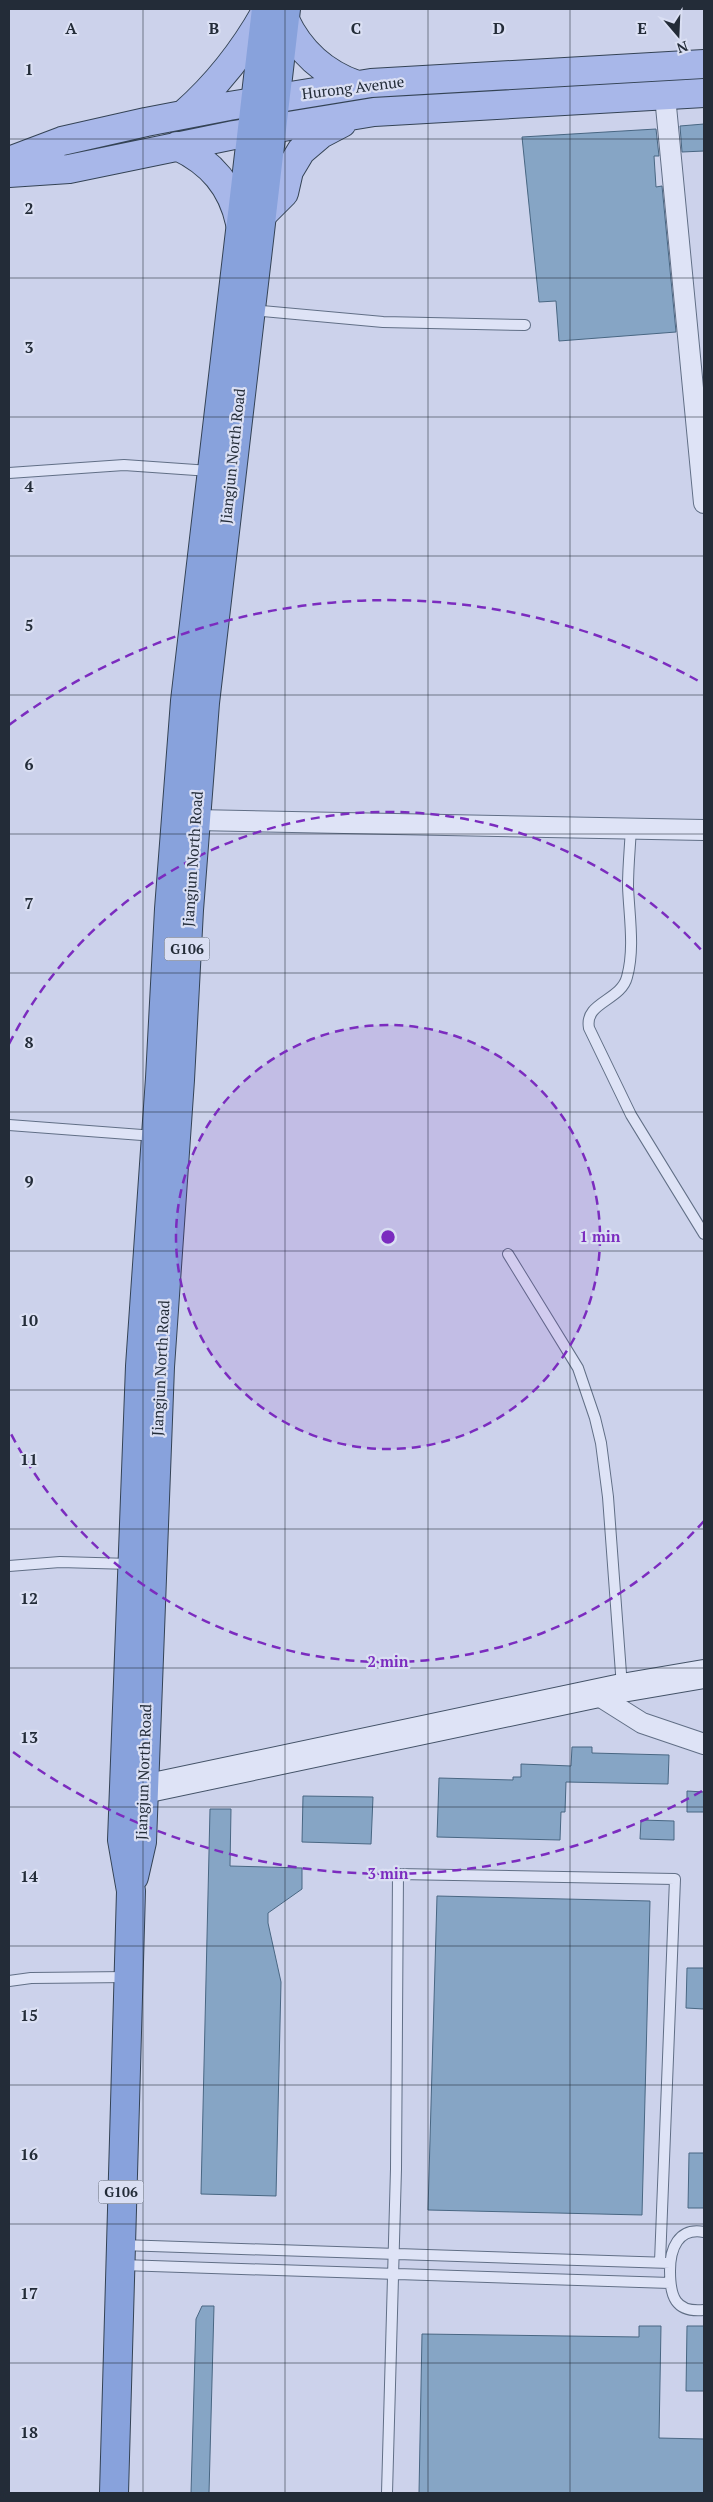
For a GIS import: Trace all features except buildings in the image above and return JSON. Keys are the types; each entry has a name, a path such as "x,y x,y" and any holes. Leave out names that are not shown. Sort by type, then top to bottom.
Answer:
{"highway":[{"name":"Jiangjun North Road","path":"131,1891 122,1840 132,1564 140,1366 169,909 185,701 211,471 250,220 275,13"},
{"name":"Jiangjun North Road","path":"131,1891 142,1842 160,1367 196,820 205,703 250,310 250,220"},
{"name":"G106","path":"114,2493 119,2255 131,1891"}],"main road":[{"path":"184,115 220,80 252,37 275,13 310,58 322,68 357,86"},
{"name":"Hurong Avenue","path":"9,161 62,141 184,115 357,86 704,64"},
{"name":"Hurong Avenue","path":"9,173 69,169 261,130 358,115 704,93"},
{"path":"177,146 203,160 224,182 237,209 250,220 284,193 289,171 301,151 321,134 358,115"},
{"path":"144,1789 622,1688 704,1674"}],"street":[{"path":"665,96 704,503"},
{"path":"196,820 704,830"},
{"path":"596,1694 642,1723 704,1744"}],"lane":[{"path":"250,310 383,322 525,325"},
{"path":"9,473 124,464 211,471"},
{"path":"631,828 628,886 630,905 630,963 627,979 618,993 590,1012 587,1020 589,1028 631,1115 704,1234"},
{"path":"9,1125 156,1136"},
{"path":"508,1254 578,1368 597,1426 608,1497 622,1688"},
{"path":"9,1566 60,1562 132,1564"},
{"path":"388,2493 394,2255 398,1874 675,1878 665,2263 670,2291 678,2303 690,2310 704,2310"},
{"path":"9,1981 31,1978 128,1977"},
{"path":"665,2263 680,2237 694,2231 704,2232"},
{"path":"119,2255 394,2255 665,2263"},
{"path":"119,2255 393,2275 670,2283"}]}
